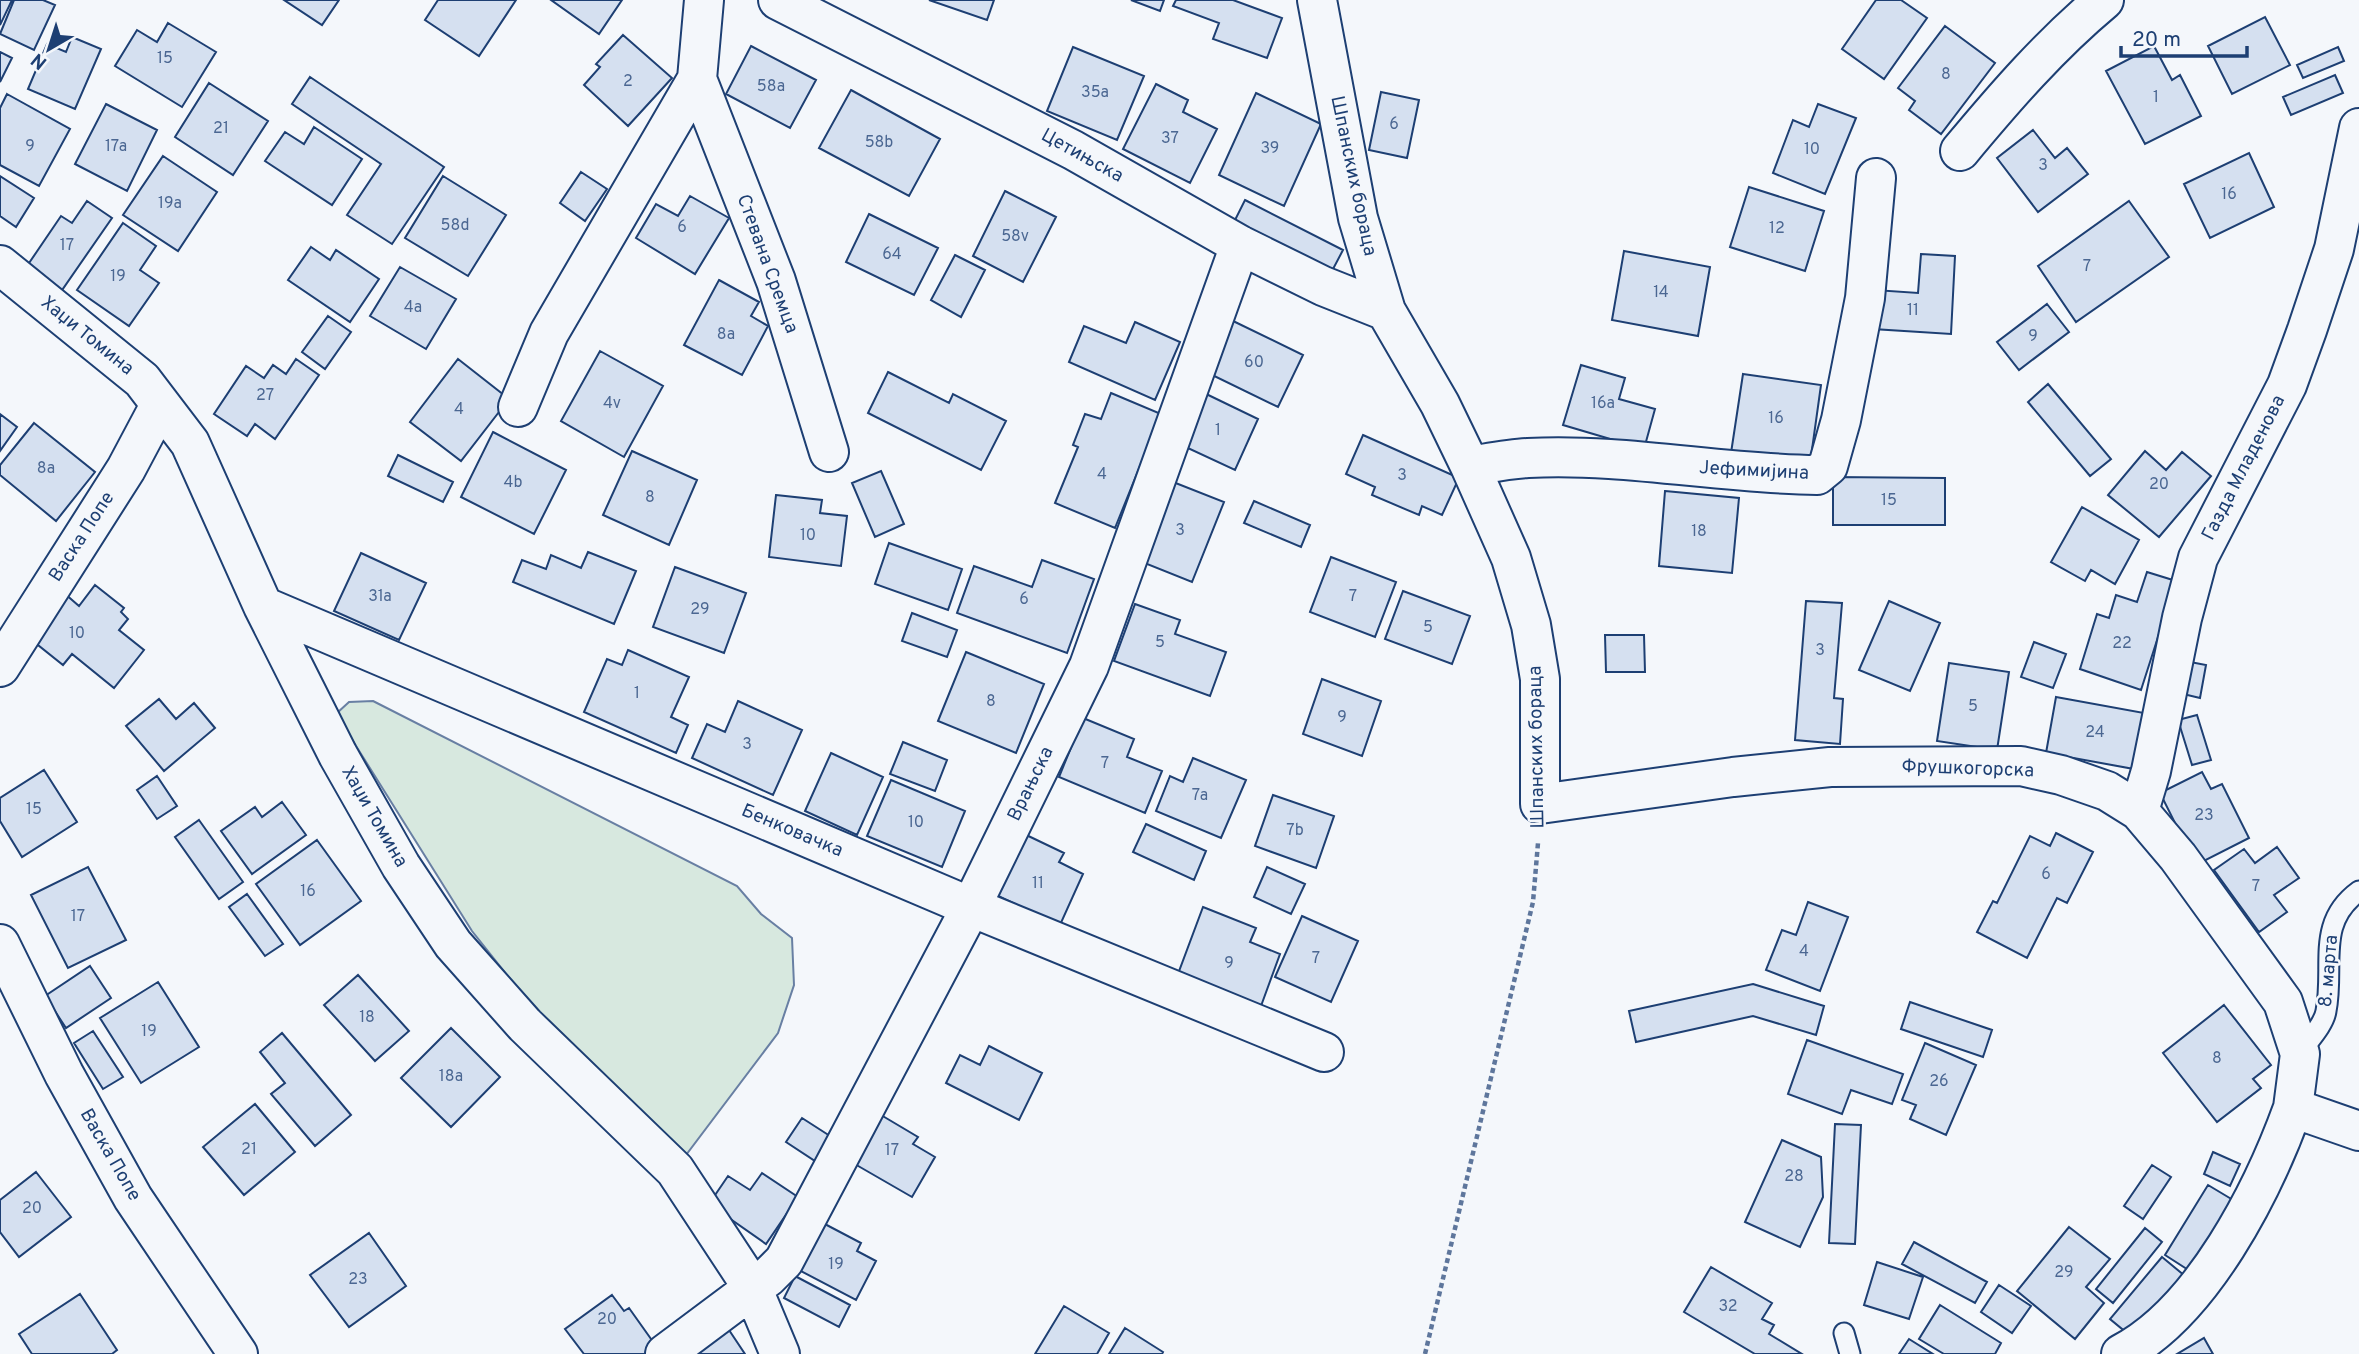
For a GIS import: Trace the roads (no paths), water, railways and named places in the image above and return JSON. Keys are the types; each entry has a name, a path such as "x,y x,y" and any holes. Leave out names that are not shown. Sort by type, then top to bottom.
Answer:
{"street":[{"name":"Стевана Сремца","path":"518,407 549,333 697,79 704,0"},
{"name":"Цетињска","path":"778,0 1073,150 1240,245 1324,286 1385,311"},
{"name":"Шпанских бораца","path":"1317,0 1358,218 1385,311 1440,404 1470,466 1511,558 1531,625 1540,679 1541,804"},
{"path":"1960,150 2029,70 2104,0"},
{"name":"Стевана Сремца","path":"697,79 776,281 829,452"},
{"name":"Газда Младенова","path":"2139,811 2151,772 2182,618 2198,558 2287,385 2334,249 2359,128"},
{"name":"Јефимијина","path":"1470,466 1528,458 1589,459 1770,475 1817,475 1828,466 1841,420 1865,298 1876,178"},
{"name":"Врањска","path":"665,1354 784,1261 971,907 1089,666 1240,245"},
{"name":"Хаџи Томина","path":"0,265 142,380 190,443 262,606 401,866 453,944 526,1025 675,1170 752,1287 780,1354"},
{"name":"Васка Попе","path":"0,667 126,469 160,405"},
{"name":"Бенковачка","path":"262,606 971,907 1324,1052"},
{"name":"Фрушкогорска","path":"1541,804 1732,777 1830,767 2021,766 2061,775 2107,791 2139,811 2202,890 2283,1002 2300,1054 2293,1108"},
{"name":"Васка Попе","path":"0,944 64,1074 133,1198 238,1354"},
{"path":"2121,1354 2136,1346 2181,1304 2237,1232 2274,1159 2293,1108 2359,1131"}],"lane":[{"name":"8. марта","path":"2300,1054 2326,1014 2329,933 2345,901 2359,891"},
{"path":"1844,1333 1850,1354"}]}
